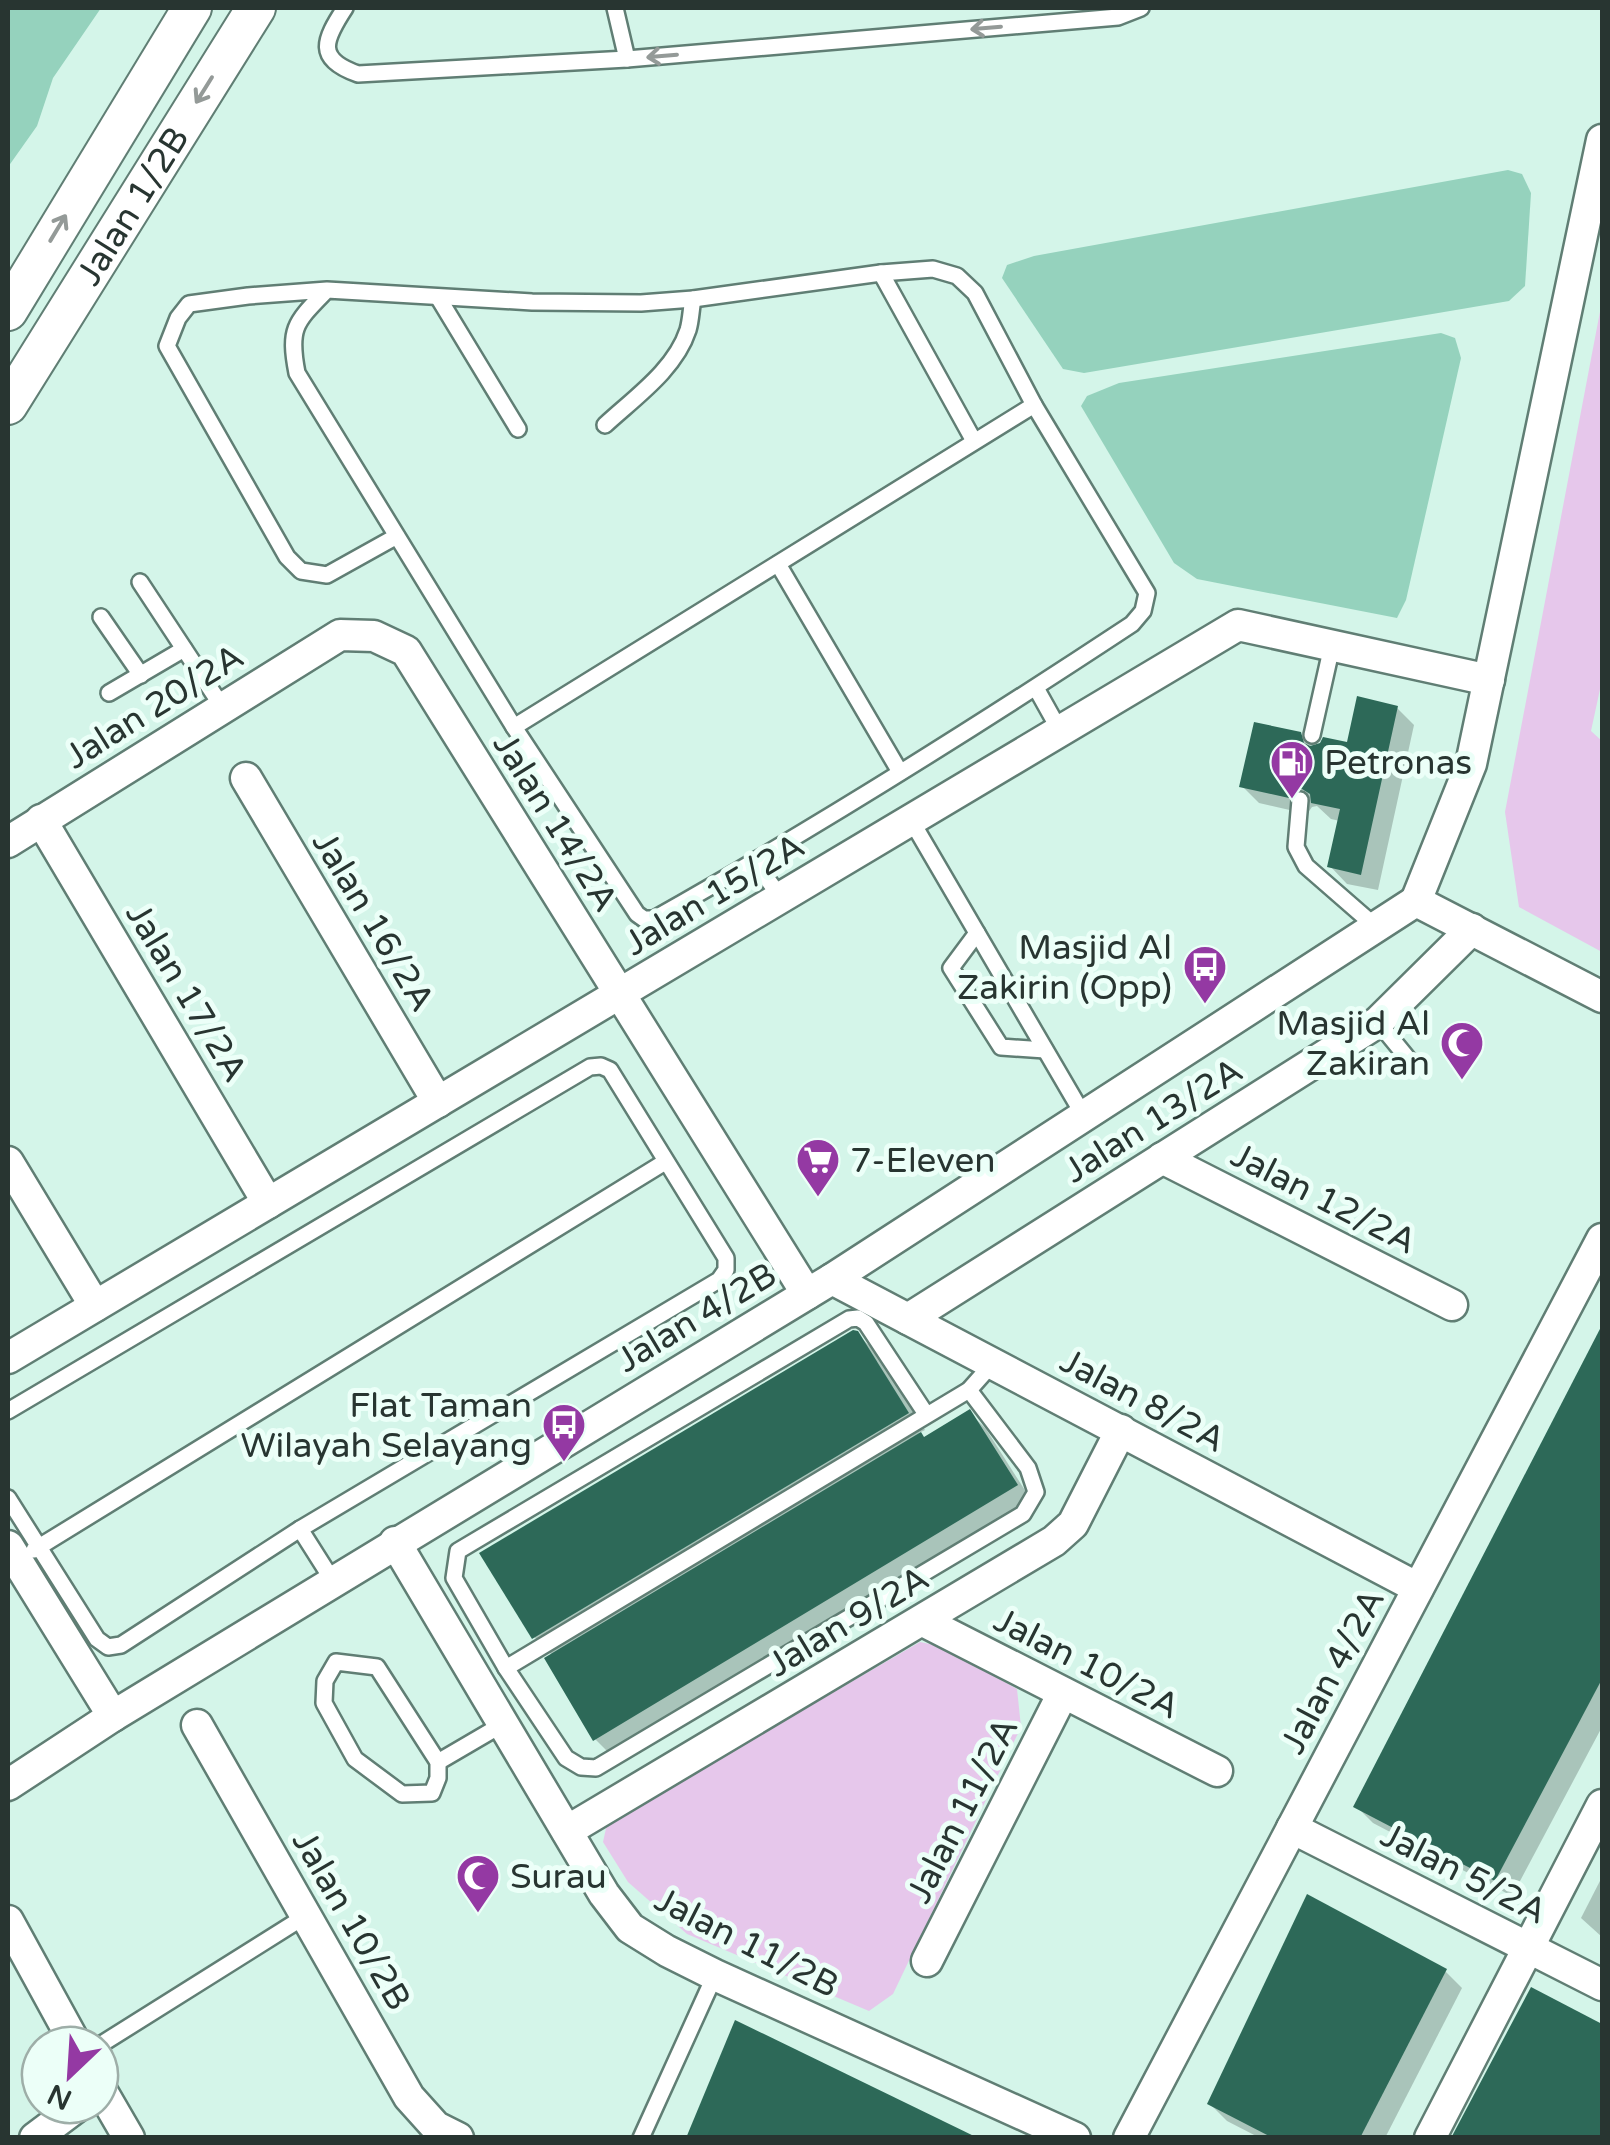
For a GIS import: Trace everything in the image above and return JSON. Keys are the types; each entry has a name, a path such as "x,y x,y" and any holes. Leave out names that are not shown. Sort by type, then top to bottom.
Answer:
{"street":[{"name":"Jalan 1/2B","path":"8,311 192,8"},
{"name":"Jalan 1/2B","path":"8,405 256,8"},
{"path":"1602,140 1472,764 1416,901 1602,997"},
{"name":"Jalan 15/2A","path":"8,1358 1238,625 1489,680"},
{"name":"Jalan 20/2A","path":"8,842 340,635"},
{"name":"Jalan 14/2A","path":"340,635 374,636 406,652 620,994 819,1286"},
{"name":"Jalan 16/2A","path":"246,778 438,1102"},
{"name":"Jalan 17/2A","path":"41,820 268,1203"},
{"name":"Jalan 4/2B","path":"8,1786 113,1716 395,1542 819,1286 1416,901"},
{"name":"Jalan 13/2A","path":"908,1319 1378,1022 1472,930"},
{"name":"Jalan 12/2A","path":"1162,1158 1452,1306"},
{"path":"8,1162 95,1306"},
{"name":"Jalan 4/2A","path":"1129,2138 1418,1588 1593,1282 1602,1239"},
{"name":"Jalan 8/2A","path":"819,1286 908,1319 1418,1588"},
{"name":"Jalan 9/2A","path":"567,1832 1054,1541 1073,1524 1121,1430"},
{"name":"Jalan 11/2B","path":"395,1542 604,1894 630,1928 715,1975 1075,2138"},
{"path":"21,1552 113,1716"},
{"name":"Jalan 10/2A","path":"923,1620 1217,1772"},
{"name":"Jalan 11/2A","path":"927,1961 1063,1692"},
{"name":"Jalan 10/2B","path":"197,1725 410,2096 436,2127 458,2138"},
{"path":"1430,2138 1602,1805"},
{"name":"Jalan 5/2A","path":"1292,1828 1602,1984"},
{"path":"8,1921 65,2025"}],"lane":[{"path":"345,8 326,46 339,67 358,74 627,59 1118,17 1142,8"},
{"path":"615,8 627,59"},
{"path":"326,290 299,318 292,346 297,372 514,727 644,919 654,918 755,862 1036,688 1132,624 1143,612 1147,593 1034,405 975,293 957,276 933,269 881,273 641,304 326,290 189,304 166,346 286,557 301,570 327,574 397,536"},
{"path":"881,273 974,441"},
{"path":"438,296 518,429"},
{"path":"605,425 680,350 693,299"},
{"path":"514,727 1034,405"},
{"path":"778,564 900,772"},
{"path":"140,582 223,708"},
{"path":"102,617 141,675"},
{"path":"1312,734 1332,646"},
{"path":"110,693 184,649"},
{"path":"1036,688 1060,731"},
{"path":"1300,800 1296,847 1306,866 1376,927"},
{"path":"911,820 1084,1116"},
{"path":"755,862 781,898"},
{"path":"977,933 951,968 1001,1048 1045,1050"},
{"path":"1378,1022 1414,1066"},
{"path":"8,1411 590,1067 610,1070 726,1258 726,1270 719,1280 300,1528 120,1645 108,1646 97,1639 21,1552 8,1498"},
{"path":"21,1552 665,1162"},
{"path":"926,1414 866,1323 858,1318 849,1319 486,1532 458,1551 454,1578 506,1668 566,1758 580,1767 596,1768 1023,1514 1036,1492 1028,1468 969,1390"},
{"path":"506,1668 969,1390 993,1363"},
{"path":"300,1528 333,1581"},
{"path":"336,1662 377,1667 438,1762 438,1778 432,1793 402,1794 355,1759 324,1703 324,1681 336,1662"},
{"path":"438,1762 503,1724"},
{"path":"120,2033 307,1915"},
{"path":"641,2138 715,1975"}],"shaded area":[{"path":"8,8 101,8 53,78 37,126 8,167"},
{"path":"1508,170 1522,174 1531,193 1525,286 1509,301 1084,373 1063,369 1002,278 1007,265 1034,256"},
{"path":"1602,301 1602,680 1591,731 1602,741 1602,952 1519,907 1505,812"},
{"path":"1441,333 1455,338 1461,358 1406,600 1397,618 1197,579 1174,563 1081,406 1087,396 1119,383"},
{"path":"920,1642 943,1647 1017,1689 1021,1727 893,1994 869,2011 687,1934 628,1882 603,1842 607,1824"}],"building":[{"path":"1357,696 1398,706 1361,875 1327,867 1340,809 1311,803 1310,794 1302,789 1294,790 1289,798 1239,787 1254,722 1301,732 1304,743 1310,746 1320,743 1323,737 1347,742"},
{"path":"1602,1325 1602,1679 1495,1881 1353,1807"},
{"path":"853,1330 858,1331 909,1413 532,1639 479,1553"},
{"path":"970,1409 1018,1485 593,1741 544,1658 921,1432 924,1437"},
{"path":"1307,1894 1447,1969 1360,2138 1273,2138 1207,2104"},
{"path":"1531,1987 1602,2024 1602,2138 1451,2138"},
{"path":"735,2020 978,2138 686,2138"}],"place":[{"name":"Petronas","path":"1292,800"},
{"name":"Masjid Al Zakirin (Opp)","path":"1205,1005"},
{"name":"Masjid Al Zakiran","path":"1462,1081"},
{"name":"7-Eleven","path":"818,1198"},
{"name":"Flat Taman Wilayah Selayang","path":"564,1463"},
{"name":"Surau","path":"478,1914"}]}
